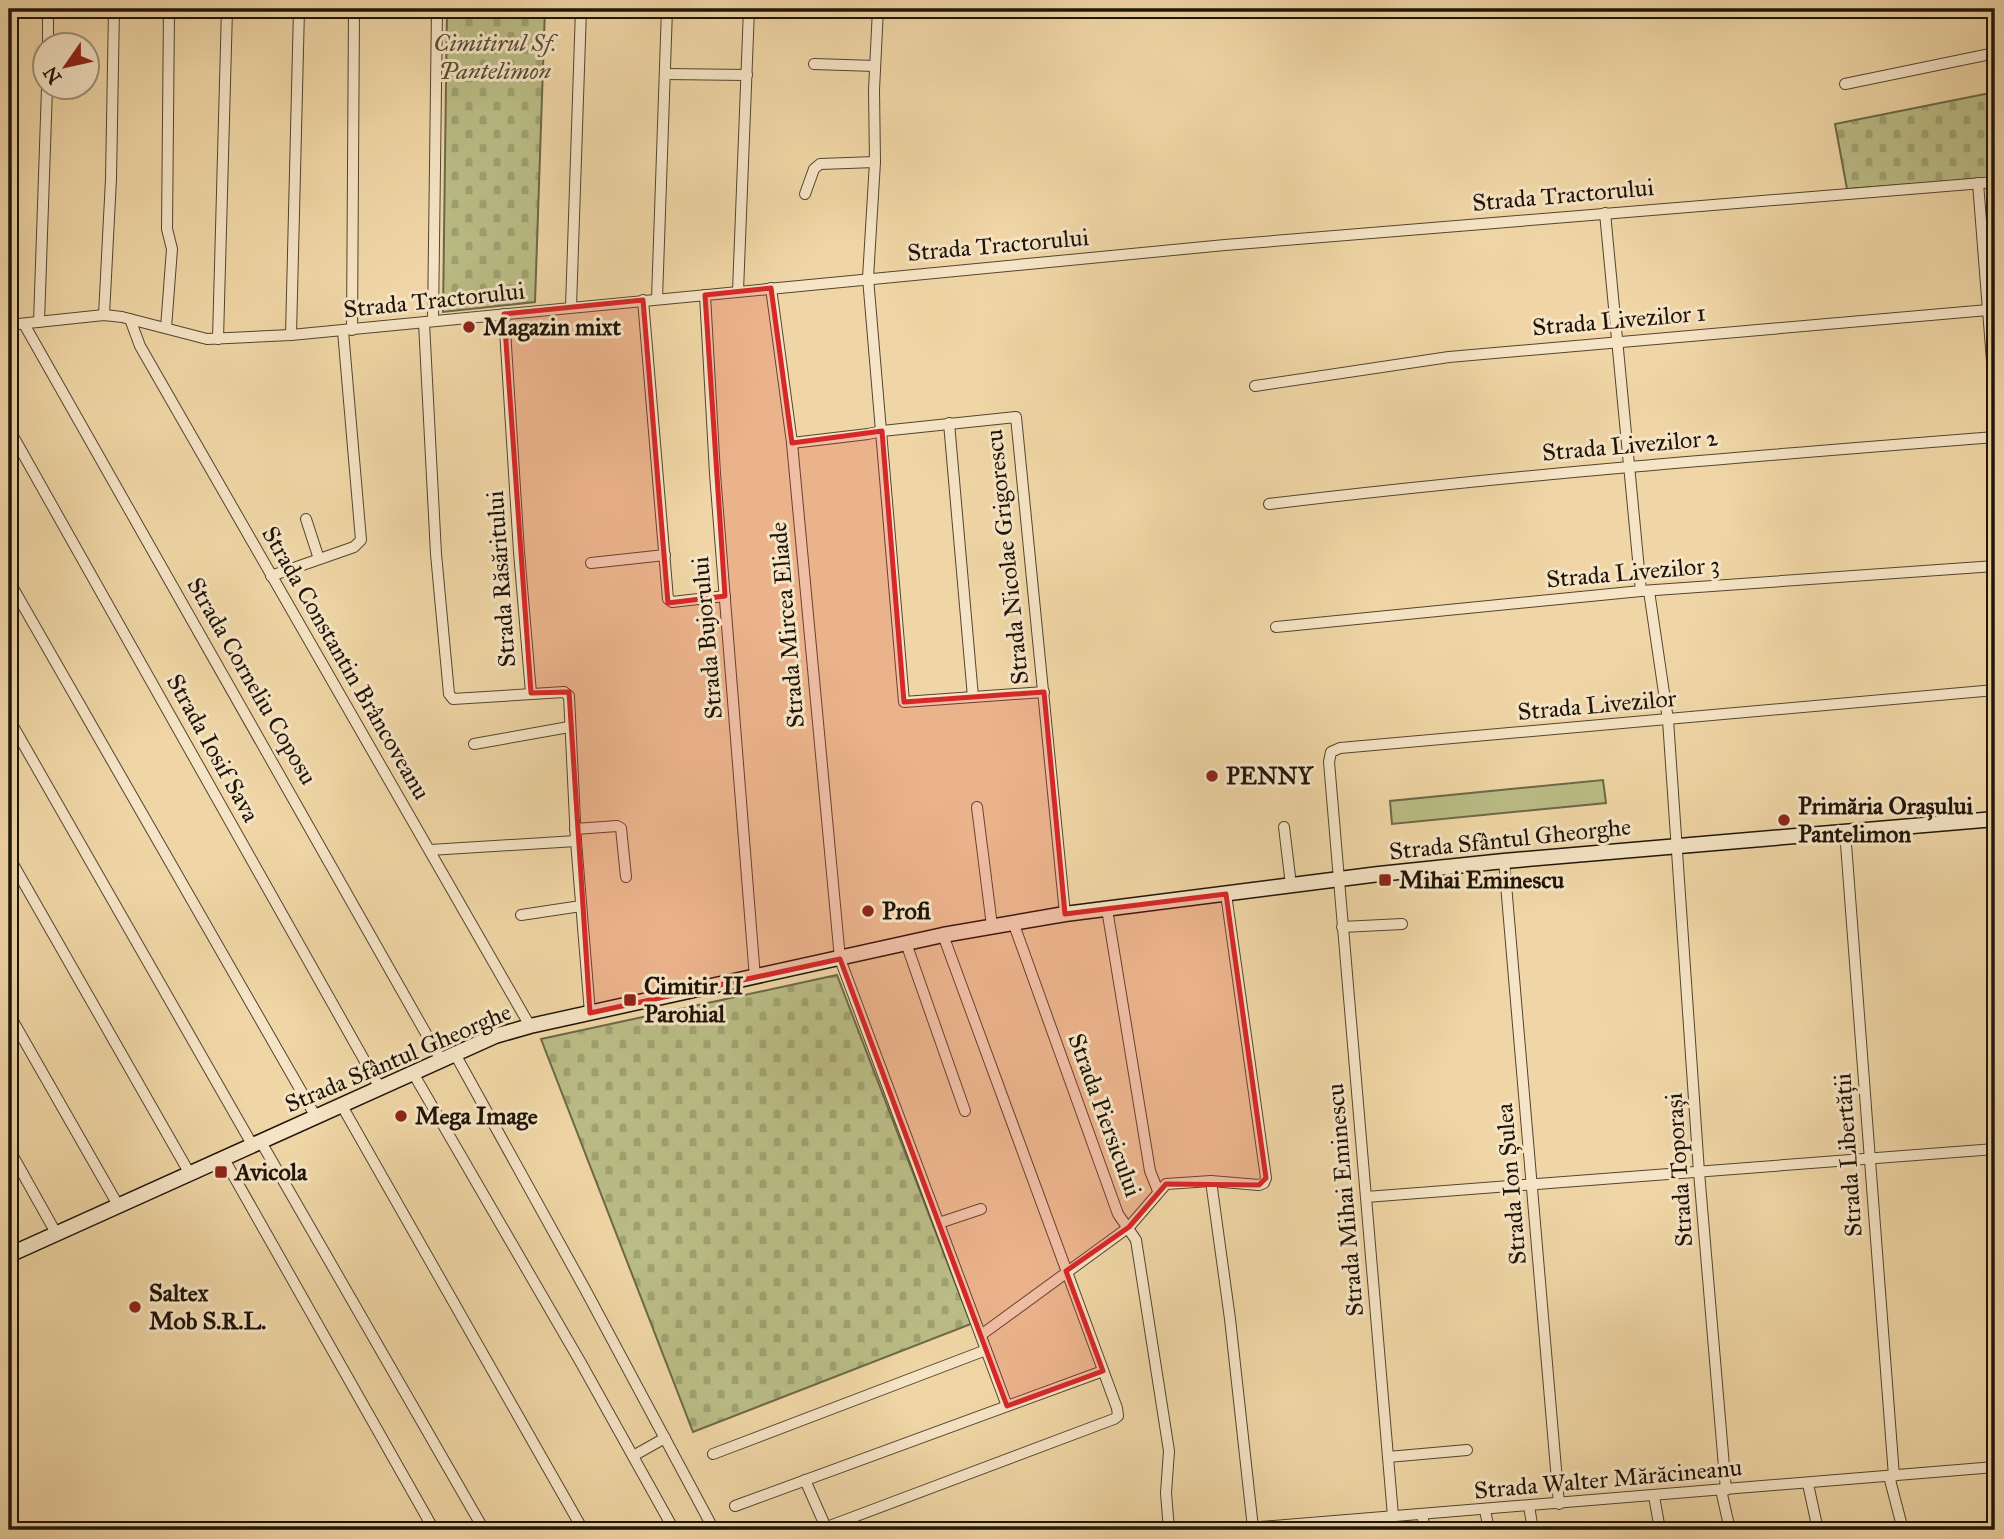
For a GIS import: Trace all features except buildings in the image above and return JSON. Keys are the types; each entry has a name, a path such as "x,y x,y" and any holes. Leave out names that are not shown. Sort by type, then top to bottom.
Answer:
{"street":[{"path":"48,9 48,32"},
{"path":"104,315 111,179 114,9"},
{"path":"166,328 172,249 167,229 169,9"},
{"path":"218,339 227,9"},
{"path":"291,335 299,9"},
{"path":"271,576 354,547 362,540 347,331 354,9"},
{"path":"437,9 428,322 436,554 450,698 531,693"},
{"path":"571,307 581,9"},
{"path":"657,299 667,9"},
{"path":"738,291 750,9"},
{"path":"878,9 875,162 868,278 904,702 1044,692"},
{"path":"1845,84 1995,53"},
{"path":"814,64 875,66"},
{"path":"665,74 747,75"},
{"path":"39,322 47,102"},
{"path":"805,194 814,169 820,164 875,162"},
{"name":"Strada Tractorului","path":"9,325 104,315 130,319 199,338 347,331 868,278 1605,213 1995,182"},
{"path":"1978,183 1995,399"},
{"name":"Strada Toporași","path":"1605,213 1628,466 1645,591 1668,720 1723,1490 1730,1530"},
{"name":"Strada Mircea Eliade","path":"771,288 792,443 840,959 1007,1406"},
{"name":"Strada Bujorului","path":"705,295 755,978"},
{"path":"643,300 670,601 725,596"},
{"name":"Strada Livezilor 1","path":"1255,386 1449,357 1988,310"},
{"name":"Strada Răsăritului","path":"504,314 531,693 567,693 569,696 576,835 590,1013"},
{"name":"Strada Constantin Brâncoveanu","path":"130,319 140,346 530,1026"},
{"name":"Strada Corneliu Coposu","path":"24,324 448,1057 665,1438 714,1530"},
{"name":"Strada Nicolae Grigorescu","path":"792,443 868,435 882,430 1016,417 1065,914"},
{"path":"949,423 973,696"},
{"name":"Strada Iosif Sava","path":"9,429 380,1088"},
{"name":"Strada Livezilor 2","path":"1269,504 1453,482 1995,437"},
{"path":"306,519 319,559"},
{"path":"591,563 665,555"},
{"name":"Strada Livezilor 3","path":"1276,627 1645,591 1995,566"},
{"path":"9,581 316,1117"},
{"name":"Strada Livezilor","path":"1338,879 1329,762 1329,756 1335,749 1995,690"},
{"path":"9,719 484,1530"},
{"path":"474,744 569,727"},
{"path":"977,807 992,926"},
{"name":"Strada Sfântul Gheorghe","path":"9,1255 495,1036 906,943 1065,914 1338,879 1504,861 1995,819"},
{"path":"430,850 576,835 617,826 621,828 626,877"},
{"path":"1284,827 1291,885"},
{"name":"Strada Libertății","path":"1845,831 1892,1476 1903,1530"},
{"path":"9,857 190,1174"},
{"name":"Strada Ion Șulea","path":"1504,861 1559,1504"},
{"name":"Strada Mihai Eminescu","path":"1338,879 1393,1516"},
{"path":"981,1335 1129,1227 1166,1184 1211,1181 1259,1185 1264,1183 1264,1165 1226,894"},
{"path":"521,915 581,906"},
{"path":"1107,909 1150,1171 1158,1191"},
{"name":"Strada Piersicului","path":"1013,922 1118,1214 1136,1240 1170,1451 1166,1493 1169,1530"},
{"path":"1342,927 1402,924"},
{"path":"805,1480 824,1529 1118,1416 943,935"},
{"path":"906,943 965,1111"},
{"path":"9,1014 118,1205"},
{"path":"413,1073 674,1530"},
{"path":"342,1105 583,1530"},
{"path":"9,1149 56,1233"},
{"path":"1366,1197 1995,1149"},
{"path":"224,1159 434,1530"},
{"path":"1211,1181 1230,1319 1253,1528"},
{"path":"939,1223 981,1209"},
{"path":"713,1454 986,1350"},
{"path":"735,1506 1103,1371"},
{"path":"632,1456 665,1438"},
{"path":"1388,1457 1468,1450"},
{"name":"Strada Walter Mărăcineanu","path":"1224,1530 1995,1467"},
{"path":"1808,1484 1818,1530"},
{"path":"1654,1496 1660,1530"},
{"path":"1529,1506 1533,1530"},
{"path":"1485,1510 1489,1530"},
{"path":"1422,1514 1425,1530"}],"highlighted area":[{"path":"771,288 792,443 882,431 904,702 1044,692 1065,914 1226,894 1266,1178 1259,1185 1166,1184 1129,1227 1066,1271 1103,1371 1007,1406 840,959 590,1013 569,692 531,693 504,314 643,300 668,603 725,596 705,295"}],"green space":[{"name":"Cimitirul Sf. Pantelimon","path":"447,9 545,9 535,302 443,312"},
{"path":"1995,92 1995,178 1847,189 1835,124"},
{"path":"1603,780 1606,803 1392,824 1390,801"},
{"path":"837,975 971,1324 693,1432 541,1039"}],"place":[{"name":"Magazin mixt","path":"469,327"},
{"name":"PENNY","path":"1212,776"},
{"name":"Primăria Orașului Pantelimon","path":"1784,820"},
{"name":"Mihai Eminescu","path":"1385,880"},
{"name":"Profi","path":"868,911"},
{"name":"Cimitir II Parohial","path":"630,1000"},
{"name":"Mega Image","path":"401,1116"},
{"name":"Avicola","path":"221,1172"},
{"name":"Saltex Mob S.R.L.","path":"135,1307"}]}
